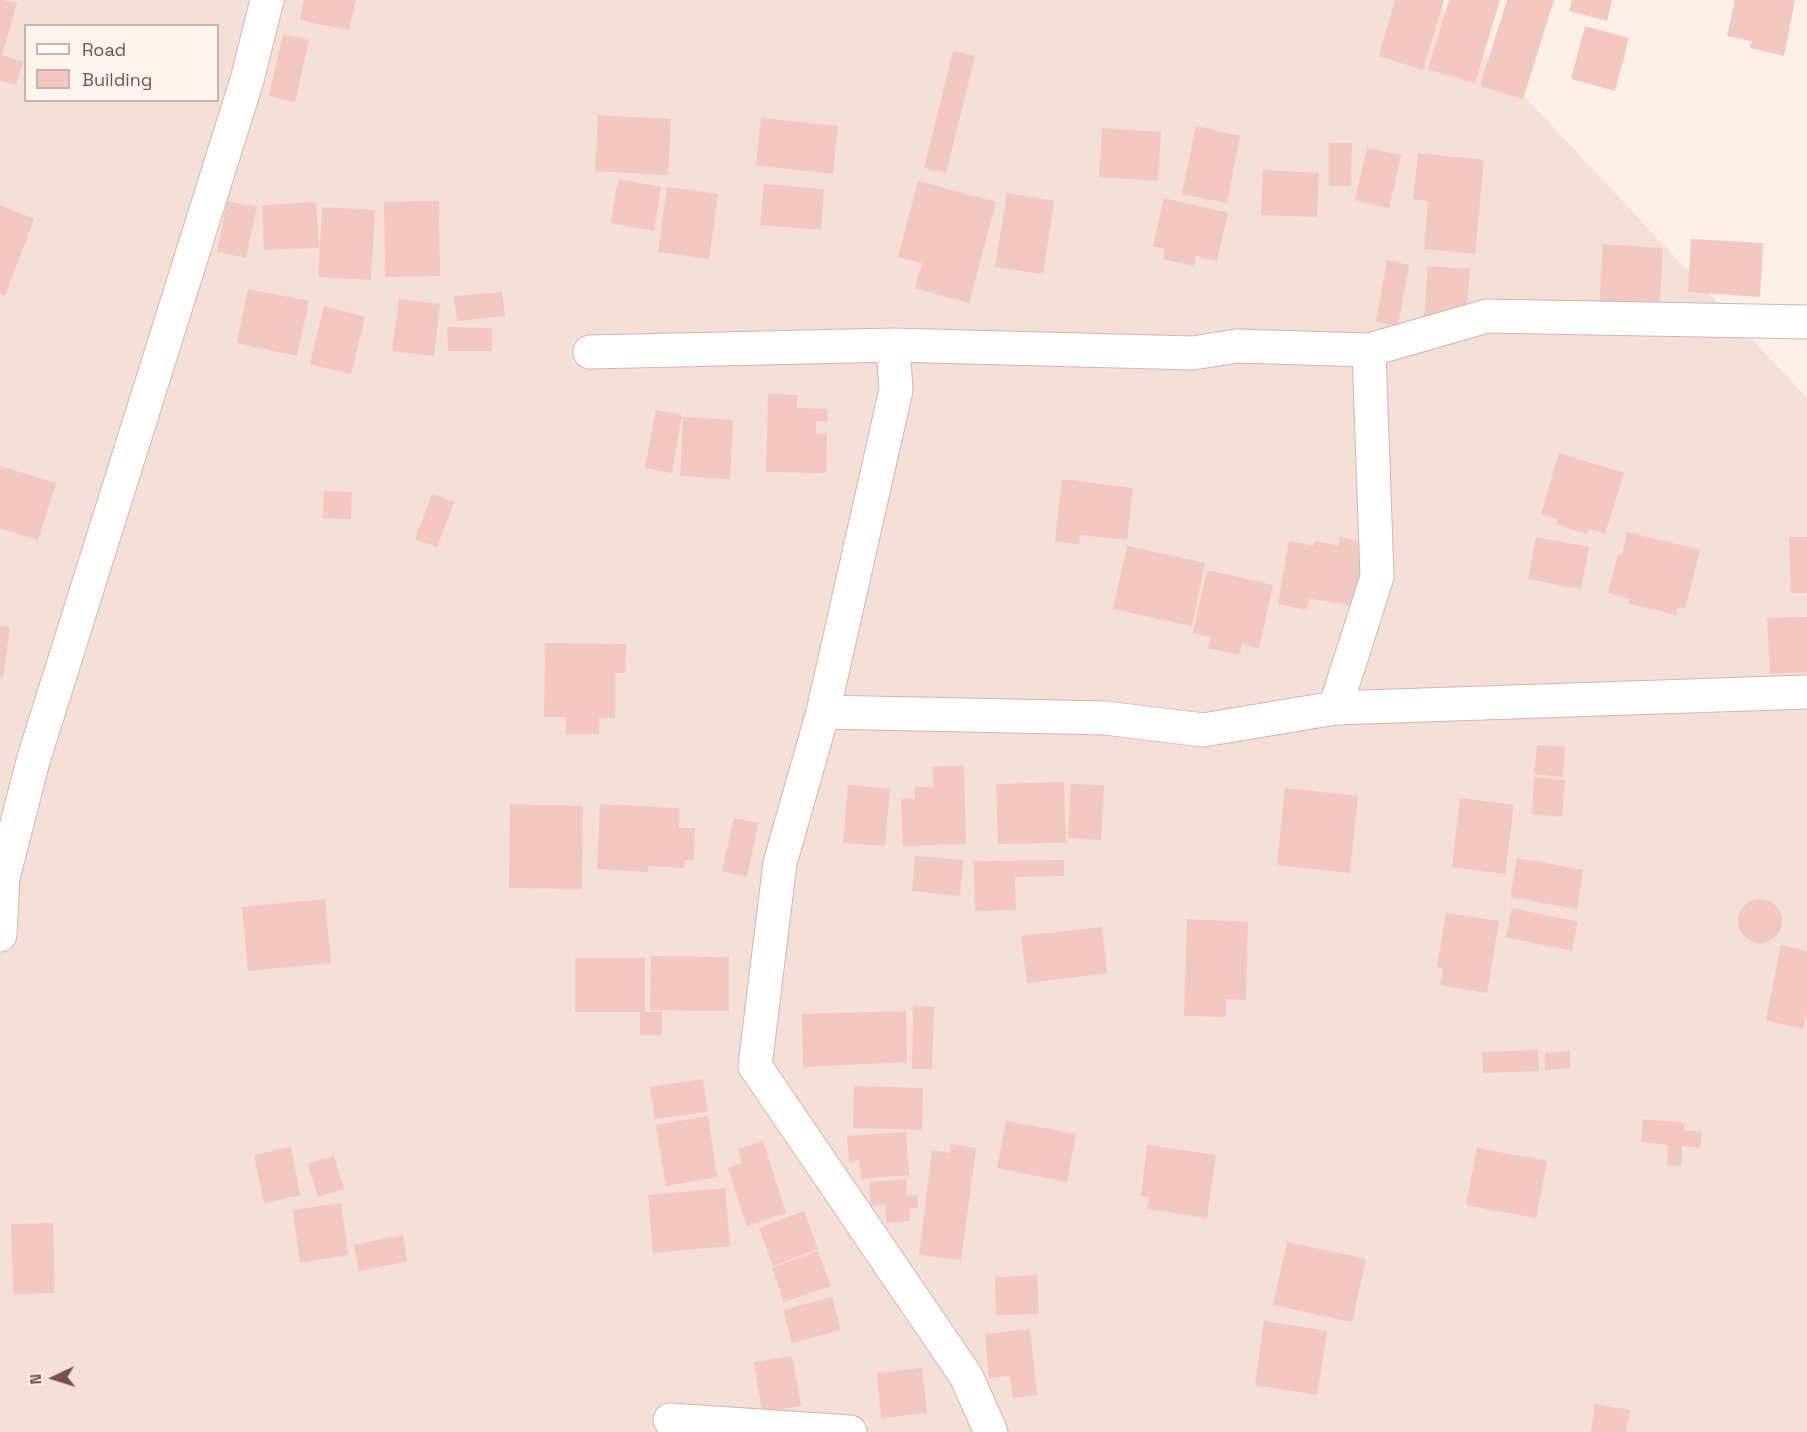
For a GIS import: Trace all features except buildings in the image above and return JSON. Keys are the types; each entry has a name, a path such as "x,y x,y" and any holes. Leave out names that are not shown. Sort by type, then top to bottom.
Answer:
{"street":[{"path":"0,934 2,879 33,761 247,80 267,0"},
{"path":"590,352 893,345 1193,353 1237,346 1369,350 1487,316 1807,322"},
{"path":"893,345 896,390 823,712 780,862 755,1066 966,1376 991,1432"},
{"path":"1335,708 1377,578 1369,350"},
{"path":"823,712 1105,718 1203,730 1335,708 1807,692"},
{"path":"670,1420 850,1432"}],"shaded area":[{"path":"0,0 1434,0 1807,398 1807,1432 0,1432"}]}
